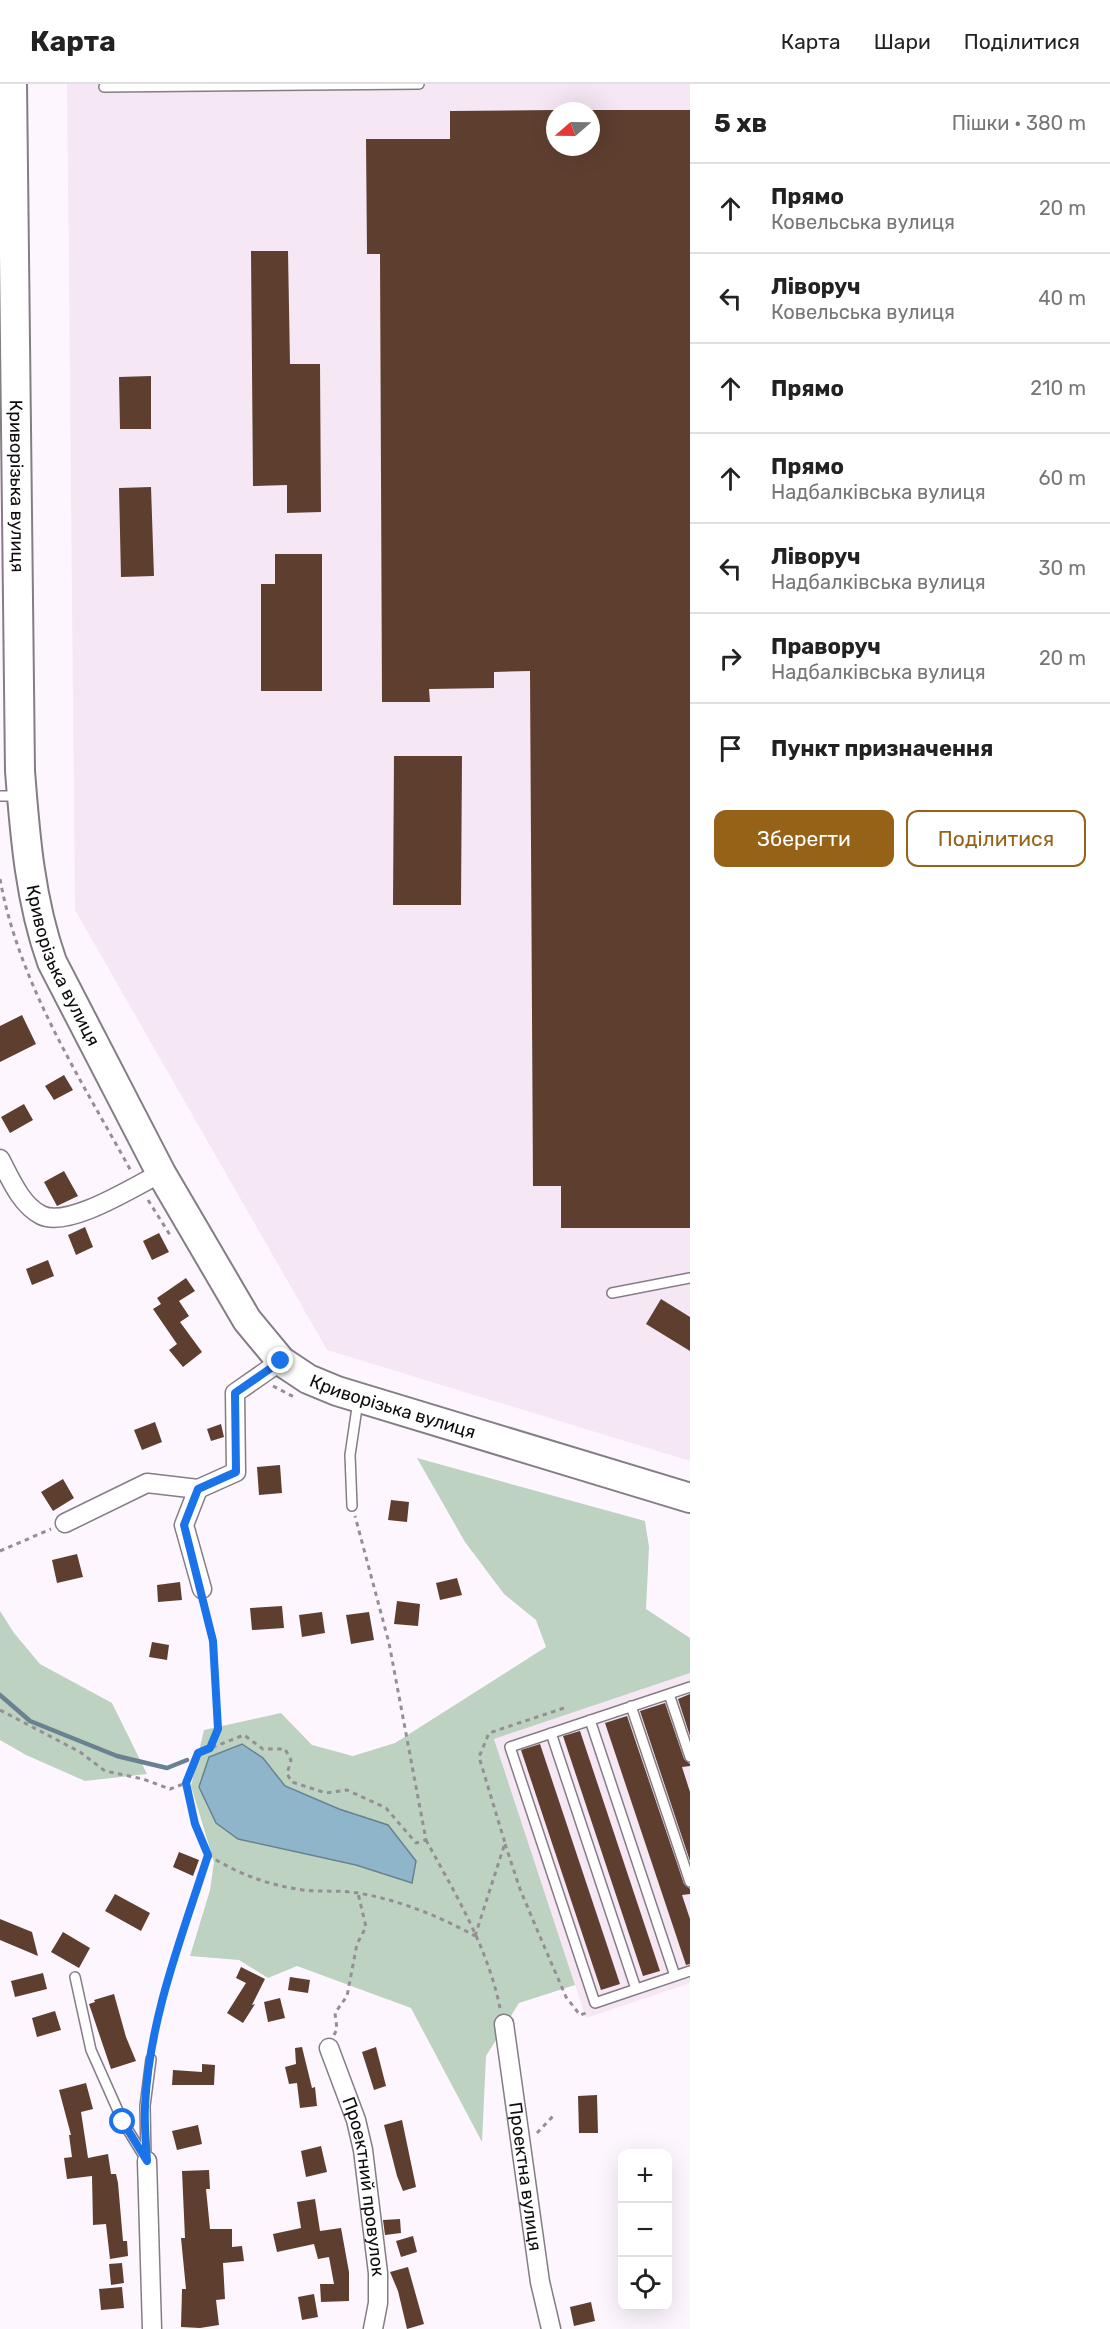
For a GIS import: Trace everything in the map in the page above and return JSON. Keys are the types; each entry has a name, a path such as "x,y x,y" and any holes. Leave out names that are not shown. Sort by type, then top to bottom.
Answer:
{"main road":[{"name":"Криворізька вулиця","path":"12,84 11,796 26,843 35,904 52,962 150,1179 247,1320 281,1361 308,1379 359,1398 690,1498"}],"street":[{"path":"0,1159 28,1204 39,1214 50,1218 67,1217 84,1211 150,1179"},
{"path":"65,1524 147,1483 198,1489 236,1472 235,1393 281,1361"},
{"path":"198,1489 184,1525 202,1589"},
{"name":"Проектна вулиця","path":"504,2024 540,2282 551,2329"},
{"name":"Проектний провулок","path":"329,2048 356,2120 363,2150 378,2273 378,2303 374,2329"},
{"path":"147,2161 152,2329"}],"lane":[{"path":"104,87 419,84"},
{"path":"612,1293 690,1278"},
{"path":"352,1506 350,1455 359,1398"},
{"path":"690,1687 510,1747 595,2003 690,1971"},
{"path":"669,1694 690,1758"},
{"path":"631,1706 690,1882"},
{"path":"590,1720 675,1976"},
{"path":"551,1733 636,1989"},
{"path":"75,1977 91,2050 123,2122 147,2161"},
{"path":"147,2161 145,2106 151,2059"}],"path":[{"path":"0,879 4,900 28,975 72,1063 150,1179"},
{"path":"352,1506 388,1643 426,1840 460,1901 495,1980 504,2024"},
{"path":"0,1551 65,1524"},
{"path":"202,1589 213,1641 218,1709 218,1729 210,1748"},
{"path":"564,1708 489,1733 480,1758 520,1889 566,1997 580,2016 605,2007 604,2000"},
{"path":"0,1710 80,1752 105,1771 143,1779 170,1789 186,1783"},
{"path":"426,1840 416,1843 386,1808 347,1790 326,1793 292,1782 287,1774 291,1761 285,1749 263,1749 244,1735 198,1753 186,1783 195,1824 208,1855 232,1870 263,1882 303,1890 358,1893 441,1917 475,1936"},
{"path":"475,1936 505,1843"},
{"path":"151,2059 163,1997 208,1855"},
{"path":"335,2013 347,1996 357,1944 366,1927 358,1893"}],"shaded area":[{"path":"67,84 690,84 690,1461 327,1350 75,910"},
{"path":"690,1673 690,1983 586,2018 494,1739"}],"green space":[{"path":"417,1458 645,1521 649,1547 646,1609 690,1638 690,1673 494,1739 575,1985 519,2003 486,2056 482,2142 411,2008 297,1966 268,1978 239,1960 190,1956 210,1890 214,1862 191,1786 204,1730 281,1713 312,1745 353,1756 395,1743 546,1647 536,1620 504,1594 465,1542"},
{"path":"0,1611 14,1633 40,1664 112,1703 147,1774 85,1781 26,1755 0,1740"}],"water":[{"path":"242,1744 263,1758 285,1786 339,1809 388,1825 416,1861 412,1883 356,1865 238,1839 216,1823 199,1787 209,1757"}],"building":[{"path":"546,110 546,156 600,156 600,110 690,110 690,1228 561,1228 561,1186 533,1186 530,671 494,672 494,688 429,689 430,702 382,702 380,254 367,254 366,139 450,139 450,111"},
{"path":"251,251 288,251 290,364 320,364 321,512 287,513 287,485 253,486"},
{"path":"151,376 151,429 120,429 119,377"},
{"path":"151,487 154,576 121,577 119,488"},
{"path":"275,554 322,554 322,691 261,691 261,584 275,584"},
{"path":"394,756 462,756 461,905 393,905"},
{"path":"22,1015 36,1044 0,1062 0,1026"},
{"path":"64,1075 73,1090 54,1100 45,1086"},
{"path":"24,1104 33,1120 10,1133 1,1117"},
{"path":"64,1171 78,1196 57,1206 44,1182"},
{"path":"85,1227 93,1247 76,1255 68,1235"},
{"path":"159,1233 169,1252 152,1260 143,1241"},
{"path":"48,1260 54,1276 32,1285 26,1269"},
{"path":"186,1278 195,1291 179,1301 189,1316 180,1322 202,1352 183,1367 169,1350 177,1344 153,1309 161,1304 157,1298"},
{"path":"661,1299 690,1317 690,1351 646,1324"},
{"path":"155,1422 162,1442 142,1450 134,1430"},
{"path":"221,1424 224,1437 211,1441 207,1429"},
{"path":"280,1465 282,1493 259,1495 257,1467"},
{"path":"63,1479 74,1498 53,1511 41,1492"},
{"path":"391,1500 409,1502 407,1522 388,1520"},
{"path":"77,1554 83,1577 57,1583 52,1560"},
{"path":"457,1578 462,1595 440,1600 436,1583"},
{"path":"180,1582 182,1600 158,1602 157,1585"},
{"path":"397,1601 420,1604 418,1626 394,1624"},
{"path":"282,1606 284,1628 252,1630 250,1608"},
{"path":"322,1612 325,1633 302,1637 299,1615"},
{"path":"369,1612 374,1640 351,1644 346,1615"},
{"path":"152,1642 169,1645 167,1660 149,1657"},
{"path":"690,1694 690,1736 678,1699"},
{"path":"665,1703 684,1759 690,1764 690,1766 682,1767 690,1792 690,1861 640,1711"},
{"path":"627,1716 684,1884 690,1889 690,1894 682,1895 690,1919 690,1964 686,1965 605,1723"},
{"path":"580,1731 660,1971 643,1976 563,1736"},
{"path":"540,1744 620,1984 601,1990 521,1750"},
{"path":"179,1852 199,1860 193,1876 173,1867"},
{"path":"115,1894 150,1913 141,1931 105,1911"},
{"path":"0,1919 32,1932 38,1956 0,1940"},
{"path":"63,1932 90,1948 79,1968 51,1952"},
{"path":"241,1967 265,1979 252,2005 255,2004 243,2023 227,2013 246,1983 236,1978"},
{"path":"43,1973 47,1989 15,1997 11,1981"},
{"path":"290,1977 310,1980 308,1993 288,1990"},
{"path":"114,1994 126,2037 136,2061 111,2069 89,2004 95,2002 94,2000"},
{"path":"280,1998 285,2018 268,2022 264,2002"},
{"path":"55,2011 61,2030 37,2037 32,2018"},
{"path":"302,2047 312,2088 315,2087 317,2106 300,2108 297,2083 289,2084 285,2067 296,2064 295,2048"},
{"path":"376,2047 386,2086 374,2090 362,2052"},
{"path":"202,2064 215,2065 214,2085 172,2085 173,2070 202,2072"},
{"path":"86,2083 93,2109 81,2112 88,2158 108,2154 111,2174 116,2174 118,2183 123,2241 127,2241 128,2256 110,2259 106,2224 93,2225 92,2176 67,2179 64,2158 72,2157 69,2135 71,2135 59,2090"},
{"path":"597,2095 598,2133 579,2133 578,2096"},
{"path":"402,2120 416,2187 403,2191 384,2125"},
{"path":"198,2125 202,2144 177,2150 172,2131"},
{"path":"321,2146 327,2172 306,2177 301,2151"},
{"path":"209,2170 210,2189 206,2189 210,2229 232,2229 232,2247 242,2246 244,2261 223,2263 225,2299 216,2300 219,2325 200,2328 181,2327 182,2289 186,2289 181,2238 185,2238 182,2171"},
{"path":"315,2199 320,2231 341,2228 349,2272 349,2301 321,2302 320,2284 334,2284 329,2257 318,2259 314,2244 277,2252 273,2234 301,2228 297,2202"},
{"path":"400,2219 401,2233 385,2235 383,2220"},
{"path":"413,2236 417,2252 401,2257 396,2241"},
{"path":"122,2263 124,2283 111,2285 109,2264"},
{"path":"408,2267 424,2324 407,2329 398,2291 390,2272"},
{"path":"122,2287 124,2308 101,2310 99,2289"},
{"path":"314,2294 318,2317 302,2320 298,2297"},
{"path":"591,2302 595,2321 574,2326 570,2307"}],"waterway":[{"path":"0,1695 30,1721 117,1756 167,1768 187,1760"}],"route":[{"path":"123,2122 147,2161 145,2106 163,1997 208,1855 195,1824 186,1783 198,1753 210,1748 218,1729 218,1709 213,1641 202,1589 184,1525 198,1489 236,1472 235,1393 281,1361"}]}
